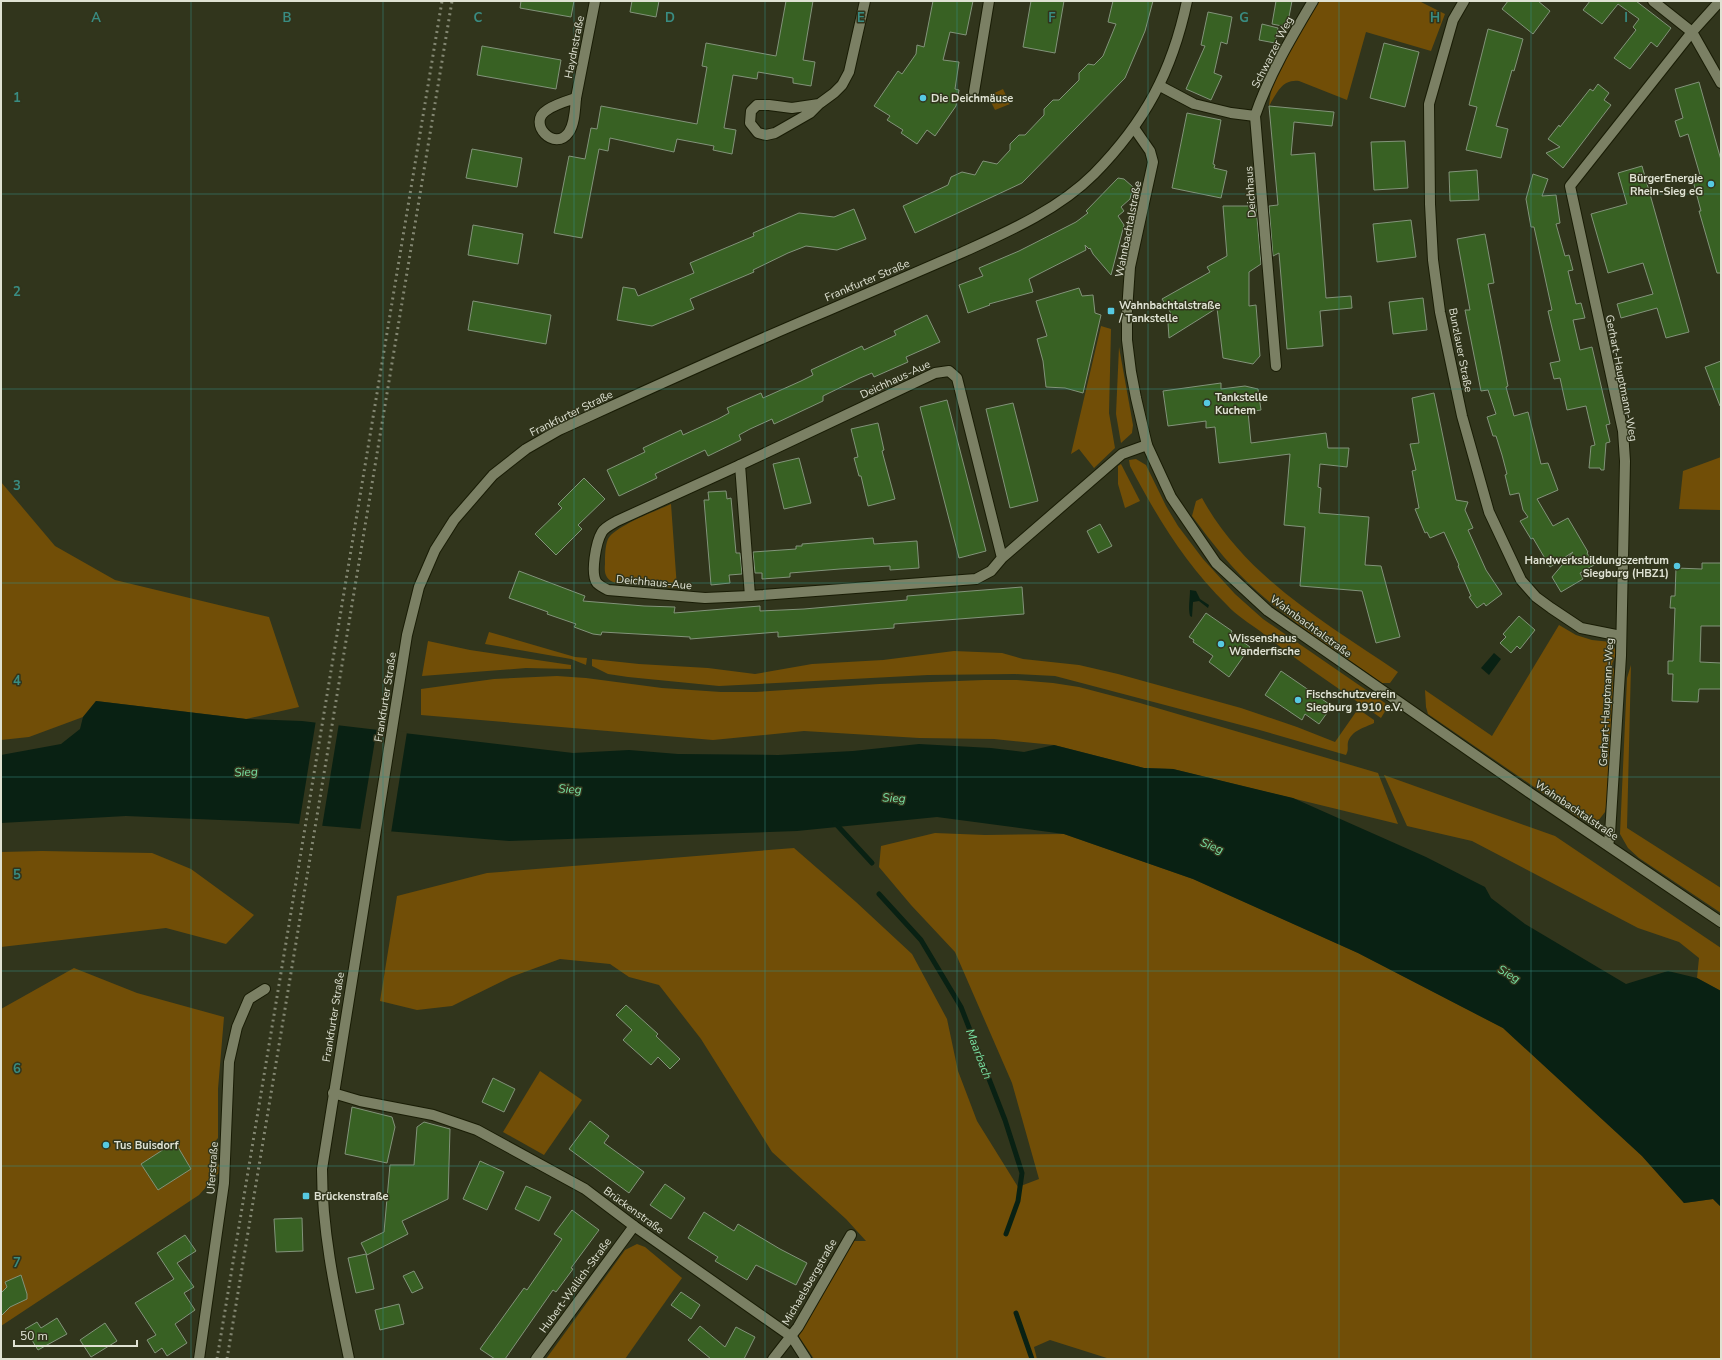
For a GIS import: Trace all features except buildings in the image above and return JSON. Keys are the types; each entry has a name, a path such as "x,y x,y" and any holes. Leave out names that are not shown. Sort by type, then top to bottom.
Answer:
{"street":[{"name":"Haydnstraße","path":"576,98 595,1"},
{"path":"819,104 792,108 757,105 750,114 750,124 755,131 761,134 766,135 775,133 810,114 819,104 842,85 849,72 865,1"},
{"path":"974,92 989,1"},
{"name":"Frankfurter Straße","path":"349,1359 330,1264 322,1198 322,1169 342,1036 404,662 407,635 419,587 435,550 454,520 493,475 526,449 559,430 1015,228 1055,205 1093,175 1134,128 1160,86 1176,46 1187,1"},
{"name":"Schwarzer Weg","path":"1255,116 1281,57 1313,1"},
{"name":"Bunzlauer Straße","path":"1464,1 1453,20 1429,104 1430,204 1433,260 1440,312 1462,416 1489,512 1521,580 1536,597 1582,628 1622,636"},
{"path":"1653,1 1692,32 1721,83"},
{"path":"1692,32 1720,1"},
{"name":"Gerhart-Hauptmann-Weg","path":"1608,845 1610,834 1622,636 1625,493 1623,431 1570,186 1692,32"},
{"path":"1160,86 1194,104 1231,113 1255,116"},
{"name":"Deichhaus","path":"1255,116 1276,366"},
{"name":"Wahnbachtalstraße","path":"1134,128 1150,151 1153,162 1130,267 1127,340 1131,372 1148,445 1171,497 1216,564 1268,611 1524,789 1721,922"},
{"name":"Deichhaus-Aue","path":"1002,558 957,378 949,371 935,373 608,526 602,532 597,544 594,577 597,583 608,590 705,598 976,579 991,571 1002,558 1122,454 1148,445"},
{"path":"740,465 750,596"},
{"name":"Uferstraße","path":"198,1359 224,1183 229,1062 237,1027 250,999 265,989"},
{"name":"Brückenstraße","path":"333,1093 360,1101 433,1115 477,1130 585,1189 634,1226 792,1337 806,1359"},
{"name":"Hubert-Wallich-Straße","path":"536,1359 634,1226"},
{"name":"Michaelsbergstraße","path":"773,1359 792,1337 850,1235"}],"shaded area":[{"path":"1317,1 1419,1 1445,14 1431,51 1366,32 1347,100 1299,81 1293,81 1288,82 1281,88 1269,106 1275,75"},
{"path":"1003,89 1010,104 995,110 988,96"},
{"path":"1101,326 1111,329 1109,413 1115,448 1094,468 1079,449 1071,454"},
{"path":"1119,347 1133,425 1132,433 1121,443 1116,414"},
{"path":"1721,457 1721,510 1679,509 1683,471"},
{"path":"1136,459 1146,465 1166,506 1178,526 1203,559 1235,594 1263,619 1385,703 1387,708 1381,718 1304,665 1243,619 1212,589 1185,556 1161,522 1130,466 1129,460"},
{"path":"1121,464 1140,501 1125,508 1118,484 1118,466"},
{"path":"1,482 55,546 115,580 269,617 299,707 246,719 96,701 83,717 29,737 1,740"},
{"path":"1202,498 1220,526 1241,552 1264,575 1316,616 1398,672 1390,683 1382,683 1319,639 1249,584 1223,556 1192,516 1196,501"},
{"path":"671,504 677,588 616,583 610,580 606,576 605,571 605,551 608,539 612,534 627,524"},
{"path":"1559,625 1576,635 1592,640 1611,642 1617,652 1612,664 1614,670 1607,803 1605,812 1598,821 1579,818 1428,714 1426,707 1425,690 1492,736"},
{"path":"489,632 575,657 587,658 586,665 571,659 485,644"},
{"path":"428,641 470,650 571,665 571,669 526,668 422,676"},
{"path":"954,651 1002,653 1023,659 1079,665 1118,674 1241,708 1335,742 1358,709 1374,720 1374,723 1352,735 1348,742 1348,750 1346,755 1256,729 1055,676 1015,674 928,675 719,686 608,674 592,666 592,659 639,664 708,668 755,674 812,664 883,660"},
{"path":"1631,665 1627,828 1721,888 1721,913 1639,858 1628,848 1620,834 1627,678"},
{"path":"557,676 586,678 662,688 721,692 756,692 879,684 984,680 1017,680 1079,687 1140,703 1378,773 1398,824 1173,769 1144,768 1054,745 994,739 919,738 804,731 713,740 421,715 421,689 494,679"},
{"path":"1384,775 1555,836 1721,948 1721,991 1697,978 1699,958 1679,942 1638,928 1472,841 1407,826"},
{"path":"935,833 985,835 1064,834 1193,879 1358,953 1503,1028 1642,1156 1684,1203 1713,1199 1721,1207 1721,1359 1110,1359 1050,1340 1034,1347 1037,1359 814,1359 798,1335 804,1319 853,1241 866,1241 846,1219 772,1152 701,1039 659,985 629,977 610,964 560,959 511,977 452,1006 417,1010 380,1001 397,896 487,873 794,848 856,902 912,954 947,1019 958,1071 977,1121 1018,1187 1039,1179 1012,1083 955,952 911,905 879,867 881,846"},
{"path":"42,851 152,853 191,869 254,915 226,944 166,928 1,947 1,852"},
{"name":"Tus Buisdorf","path":"74,968 137,993 224,1017 218,1089 218,1138 208,1150 222,1169 199,1195 1,1326 1,1009"},
{"path":"540,1071 582,1100 544,1155 503,1132"},
{"path":"637,1244 645,1247 682,1278 625,1359 546,1359 625,1250"}],"water":[{"path":"1190,590 1196,591 1200,599 1209,605 1208,608 1199,601 1193,602 1192,617 1190,616 1189,609"},
{"path":"1494,653 1501,659 1489,675 1481,668"},
{"name":"Sieg","path":"96,701 246,719 302,721 573,753 629,750 678,754 778,755 853,751 919,744 991,748 1024,752 1054,745 1144,768 1173,769 1293,798 1426,857 1485,887 1491,898 1525,924 1626,984 1668,971 1697,978 1721,991 1721,1207 1713,1199 1684,1203 1642,1156 1503,1028 1358,953 1193,879 1064,834 937,817 797,831 509,841 288,823 126,816 1,823 1,755 61,744 80,729 83,717"}],"pier":[{"path":"316,720 339,723 322,827 299,825"},
{"path":"377,728 407,732 391,833 360,831"}],"waterway":[{"name":"Maarbach","path":"835,823 872,863"},
{"name":"Maarbach","path":"879,894 921,940 961,1007 1005,1120 1022,1173 1018,1201 1006,1234"},
{"name":"Maarbach","path":"1016,1313 1032,1359"}],"railway":[{"path":"217,1359 442,1"},
{"path":"227,1359 452,1"}],"place":[{"name":"Die Deichmäuse","path":"923,98"},
{"name":"BürgerEnergie Rhein-Sieg eG","path":"1711,184"},
{"name":"Wahnbachtalstraße / Tankstelle","path":"1111,311"},
{"name":"Tankstelle Kuchem","path":"1207,403"},
{"name":"Handwerksbildungszentrum Siegburg (HBZ1)","path":"1677,566"},
{"name":"Wissenshaus Wanderfische","path":"1221,644"},
{"name":"Fischschutzverein Siegburg 1910 e.V.","path":"1298,700"},
{"name":"Tus Buisdorf","path":"106,1145"},
{"name":"Brückenstraße","path":"306,1196"}]}
